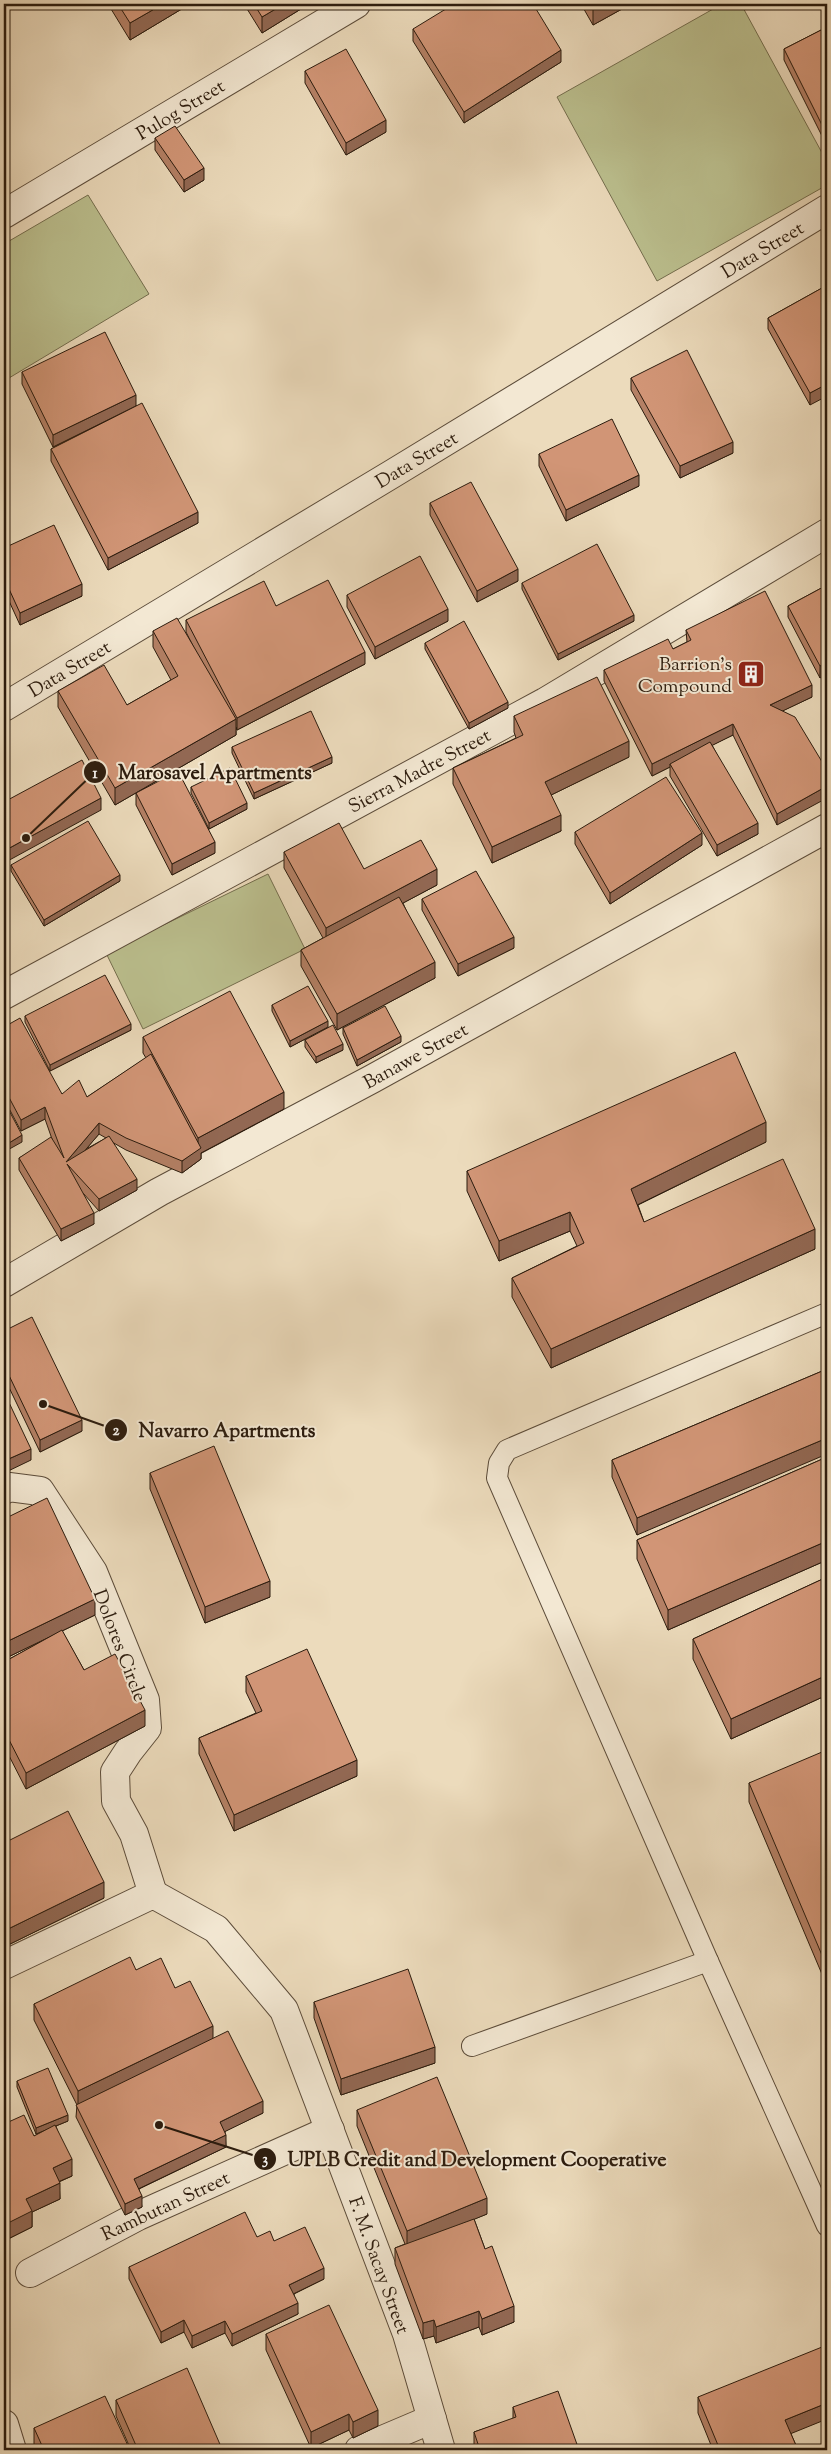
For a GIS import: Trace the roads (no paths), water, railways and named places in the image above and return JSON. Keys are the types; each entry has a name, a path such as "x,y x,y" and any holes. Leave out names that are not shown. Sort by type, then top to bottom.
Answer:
{"street":[{"name":"Pulog Street","path":"4,214 356,4"},
{"name":"Data Street","path":"4,707 401,469 827,209"},
{"name":"Sierra Madre Street","path":"4,995 545,702 827,533"},
{"name":"Banawe Street","path":"4,1283 159,1192 380,1074 827,828"},
{"name":"Dolores Circle","path":"4,1490 9,1487 40,1491 60,1520 93,1572 146,1700 147,1728 114,1772 116,1801 134,1834 153,1894"},
{"path":"4,1965 153,1894"},
{"name":"F. M. Sacay Street","path":"153,1894 216,1929 284,2010 406,2334 441,2450"},
{"name":"Rambutan Street","path":"30,2273 138,2216 330,2130"},
{"path":"359,2450 432,2419"},
{"path":"4,2424 12,2450"}],"lane":[{"path":"827,1313 507,1450 499,1463 497,1478 708,1960 827,2226"},
{"path":"472,2046 708,1960"}],"place":[{"name":"Barrion's Compound","path":"751,674"},
{"name":"Marosavel Apartments","path":"26,838"},
{"name":"Navarro Apartments","path":"43,1404"},
{"name":"UPLB Credit and Development Cooperative","path":"159,2125"}]}
